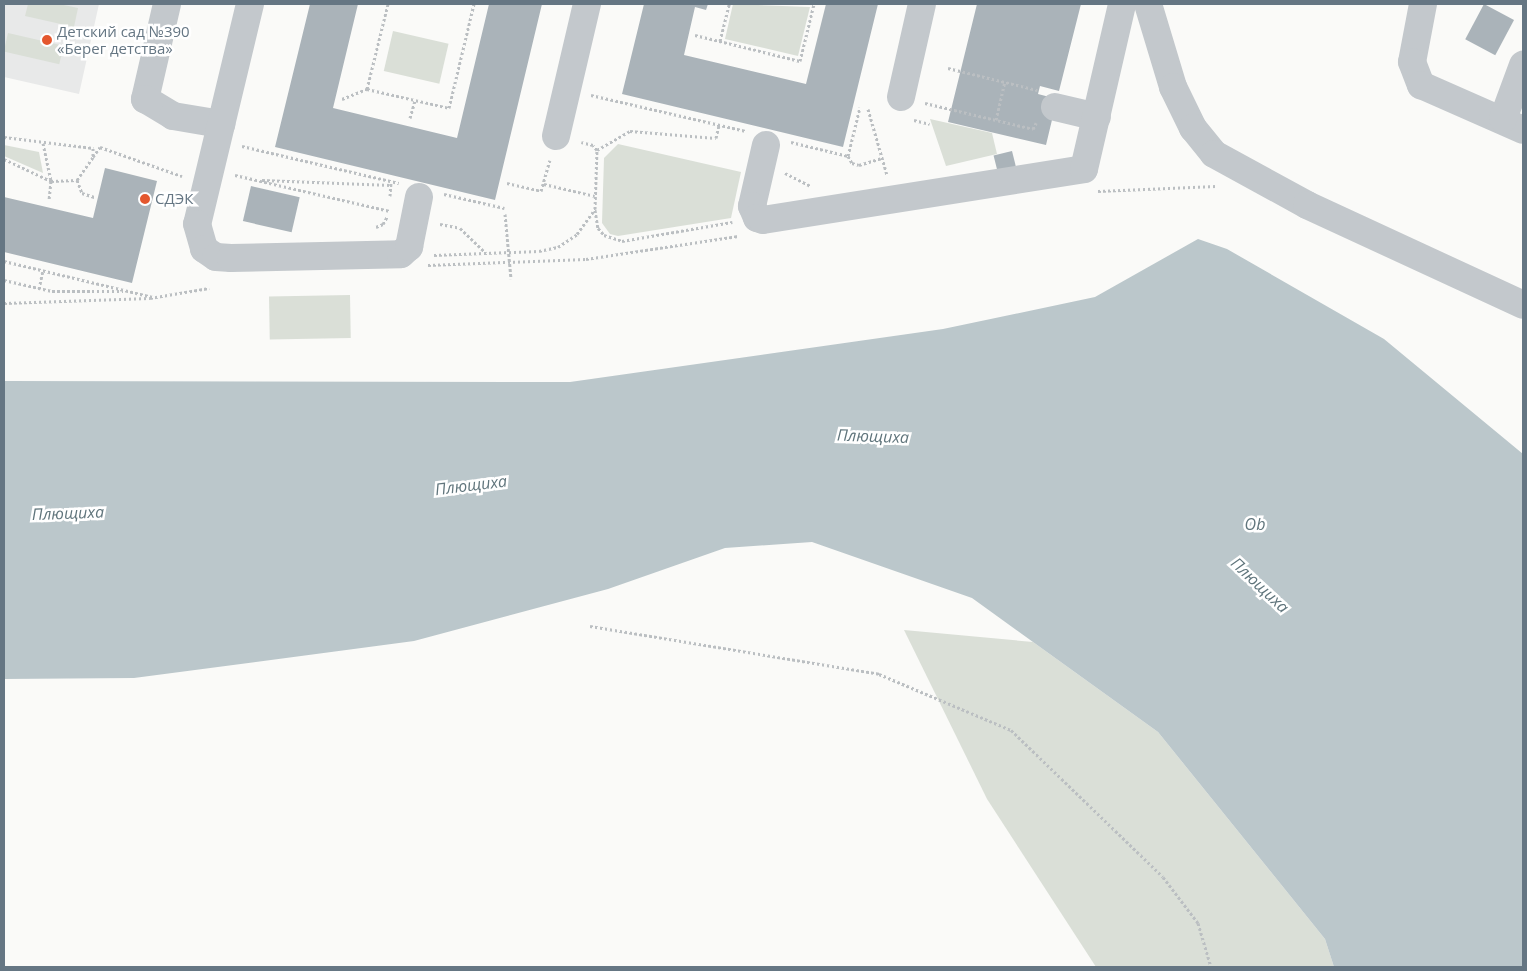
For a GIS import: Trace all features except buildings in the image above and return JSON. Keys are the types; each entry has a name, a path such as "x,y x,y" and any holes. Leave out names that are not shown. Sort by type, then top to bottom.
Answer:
{"street":[{"path":"167,4 145,99 173,116 221,124"},
{"path":"250,4 197,224 198,237 204,249 216,257 413,259 418,198"},
{"path":"556,136 587,4"},
{"path":"904,108 922,4"},
{"path":"766,146 752,206 750,226 772,220 845,208 1085,180 1085,166 1122,4"},
{"path":"1148,4 1173,87 1194,128 1214,154 1307,204 1523,306"},
{"path":"1423,4 1412,62 1421,84 1513,124 1523,65"},
{"path":"1040,100 1096,117"}],"path":[{"path":"367,89 388,4"},
{"path":"342,99 367,89 449,108 474,4"},
{"path":"720,41 729,4"},
{"path":"695,35 800,61 814,4"},
{"path":"948,68 1005,82 1040,100 1033,129 951,109"},
{"path":"996,120 1005,82"},
{"path":"567,88 719,125 766,146 848,156"},
{"path":"410,118 415,100"},
{"path":"860,107 848,156 852,163 859,165 882,159 868,109"},
{"path":"904,108 930,124"},
{"path":"597,150 630,131 716,138 719,125"},
{"path":"507,184 539,191 544,184 556,136"},
{"path":"4,137 93,148 93,157"},
{"path":"43,143 51,181 49,200"},
{"path":"593,144 597,150 594,209 598,228 604,235 622,240 750,226"},
{"path":"242,146 391,185 418,198 460,228 486,253"},
{"path":"766,146 788,174 845,208"},
{"path":"78,180 100,147 206,185"},
{"path":"4,159 51,181 78,180"},
{"path":"235,175 254,179 504,208"},
{"path":"254,179 391,185"},
{"path":"78,180 82,193 94,197"},
{"path":"1085,180 1133,191 1220,185"},
{"path":"544,184 595,196"},
{"path":"413,259 431,255 510,252 558,247 577,234 594,209"},
{"path":"505,214 510,252 510,279"},
{"path":"413,259 510,262 628,254 750,226"},
{"path":"4,261 156,298"},
{"path":"39,289 43,270"},
{"path":"4,280 39,289 128,291"},
{"path":"4,303 156,298 209,288"},
{"path":"590,626 879,674 1011,730 1163,877 1198,923 1211,967"}],"shaded area":[{"name":"Детский сад №390 «Берег детства»","path":"4,4 99,4 79,94 4,77"},
{"path":"28,4 59,4 78,8 74,27 25,16"},
{"path":"733,4 810,7 798,56 725,39"},
{"path":"393,31 449,44 439,84 384,71"},
{"path":"8,33 64,46 59,64 4,52"},
{"path":"930,119 992,133 997,154 946,166"},
{"path":"618,144 741,172 731,218 618,236 610,234 602,223 604,158"},
{"path":"4,145 39,152 43,173 4,156"},
{"path":"350,295 351,338 270,339 269,296"},
{"path":"904,630 1033,642 1158,732 1325,939 1334,967 1096,967 987,799"}],"water":[{"name":"Ob","path":"1198,239 1227,249 1384,339 1523,454 1523,967 1334,967 1325,939 1158,732 972,598 812,542 725,548 608,589 414,641 134,678 4,679 4,381 570,382 943,329 1095,297"}],"place":[{"name":"Детский сад №390 «Берег детства»","path":"47,40"},
{"name":"СДЭК","path":"145,199"}],"water label":[{"name":"Плющиха","path":"873,436"},
{"name":"Плющиха","path":"471,485"},
{"name":"Плющиха","path":"68,513"},
{"name":"Плющиха","path":"1260,585"}]}
